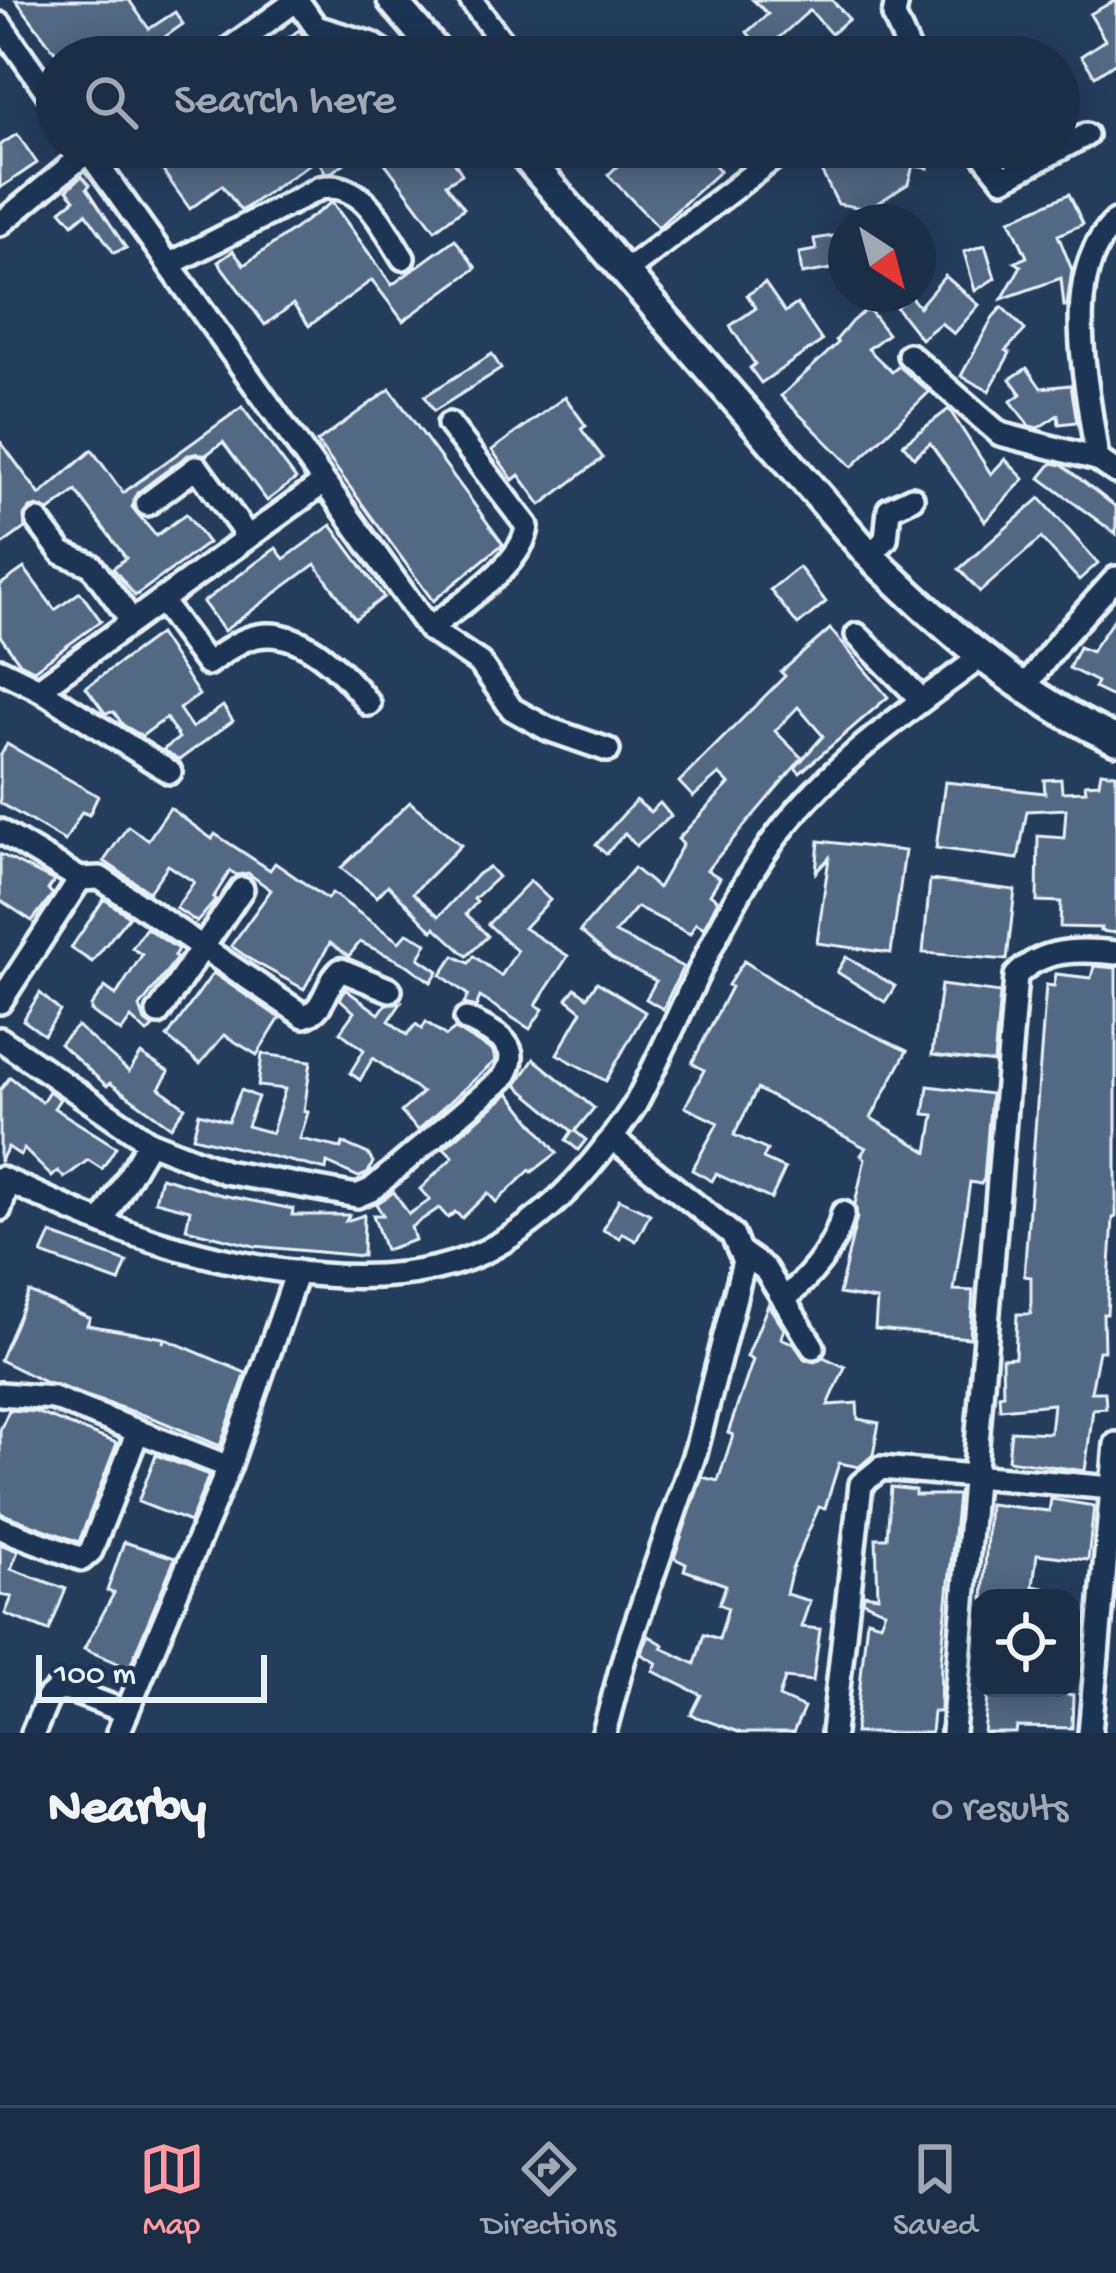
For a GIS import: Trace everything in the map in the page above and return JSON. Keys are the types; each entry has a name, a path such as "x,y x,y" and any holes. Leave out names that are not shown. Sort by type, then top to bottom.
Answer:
{"main road":[{"path":"404,4 426,36"},
{"path":"535,168 871,556 981,657 1024,688 1116,740"}],"street":[{"path":"247,36 297,0 316,27 346,36"},
{"path":"471,0 498,36"},
{"path":"897,0 894,16 903,36"},
{"path":"0,24 36,76"},
{"path":"1080,138 1086,135"},
{"path":"0,224 66,168"},
{"path":"103,168 429,629 480,663 512,709 548,729 608,750"},
{"path":"623,273 760,168"},
{"path":"995,168 1004,179 1024,168"},
{"path":"172,263 334,185 369,206 403,257"},
{"path":"909,355 1000,434 1106,466 1082,286 1093,247 1116,221"},
{"path":"429,629 510,562 527,526 449,424"},
{"path":"147,504 197,467 248,537"},
{"path":"39,689 322,483"},
{"path":"871,556 886,539 889,509 912,498"},
{"path":"38,521 62,553 91,565 132,622"},
{"path":"1024,688 1113,588"},
{"path":"161,601 207,664 258,636 282,638 335,664 369,704"},
{"path":"857,635 922,700"},
{"path":"0,1209 4,1180 101,1222 192,1251 297,1272 383,1275 426,1271 499,1245 568,1191 613,1139 635,1106 726,920 767,848 814,794 889,724 981,657"},
{"path":"0,670 39,689 170,772"},
{"path":"0,831 80,879 100,878 304,1016 318,1008 340,970 390,989"},
{"path":"0,1002 80,879"},
{"path":"158,1013 242,889"},
{"path":"953,1733 1016,976 1028,963 1058,952 1116,952"},
{"path":"0,1039 148,1142 225,1172 357,1196 371,1190 512,1065 505,1039 466,1019"},
{"path":"604,1733 624,1658 696,1450 744,1261 732,1234 613,1139"},
{"path":"101,1222 148,1142"},
{"path":"786,1298 823,1258 839,1232 843,1213"},
{"path":"741,1252 765,1269 813,1346"},
{"path":"33,1733 48,1698 57,1690 68,1690 123,1723 229,1467 297,1272"},
{"path":"0,1394 53,1398 229,1467"},
{"path":"0,1528 82,1559 91,1551 138,1431"},
{"path":"1090,1733 1112,1534 1116,1444"},
{"path":"833,1733 861,1484 881,1468 1112,1489"},
{"path":"1093,1709 1116,1714"}],"building":[{"path":"16,0 129,0 149,29 175,12 183,24 166,36 43,36"},
{"path":"753,0 832,0 849,19 831,34 810,10 781,36 750,36 747,32 768,14"},
{"path":"1116,0 1116,62 1095,76 1081,56 1105,40 1090,14"},
{"path":"17,134 36,164 0,188 0,145"},
{"path":"161,168 304,168 241,211 222,185 190,209"},
{"path":"389,168 458,168 462,174 446,184 464,208 435,230"},
{"path":"615,168 720,171 658,227 608,175"},
{"path":"820,168 912,168 908,184 876,204 838,204"},
{"path":"82,176 126,248 114,253 86,213 73,224 61,210 75,199 67,190"},
{"path":"1069,194 1083,224 1058,235 1072,270 1067,306 1061,278 1002,299 1021,266 1015,262 1027,257 1010,220"},
{"path":"332,202 392,285 455,239 476,268 403,321 372,280 309,326 293,304 265,325 218,262 233,251 244,265"},
{"path":"828,237 828,270 802,274 799,253 816,250 814,239"},
{"path":"985,245 995,278 975,291 964,252"},
{"path":"945,276 979,305 954,334 941,323 921,339 900,312 936,312 936,287"},
{"path":"765,283 785,312 797,304 822,341 761,383 750,368 755,364 730,326 756,308 747,295"},
{"path":"1002,307 1025,330 1006,350 1010,353 989,391 961,376"},
{"path":"871,312 888,334 868,349 892,372 899,366 929,392 852,467 781,396 838,343 852,321"},
{"path":"492,354 501,369 434,411 425,396"},
{"path":"1027,368 1041,388 1071,385 1077,422 1059,424 1058,415 1038,428 1029,426 1011,401 1021,394 1010,379"},
{"path":"390,389 503,544 433,601 317,442"},
{"path":"565,397 603,458 541,505 519,475 513,480 492,450"},
{"path":"242,407 296,479 267,501 223,442 206,455 188,455 137,493 132,507 156,536 186,514 208,543 135,596 113,568 126,558 76,491 49,511 30,508 24,516 25,528 0,546 0,441 40,495 92,450 123,493"},
{"path":"949,409 991,474 1005,459 1024,479 985,521 930,443 914,457 903,444"},
{"path":"1052,463 1062,465 1116,507 1116,534 1040,478"},
{"path":"1040,498 1098,563 1079,580 1041,538 980,592 959,569"},
{"path":"331,525 384,597 355,619 315,564 224,631 203,602 276,548 284,559"},
{"path":"799,567 826,602 798,625 770,590"},
{"path":"24,568 55,610 80,592 101,621 34,670 20,663 0,636 0,585"},
{"path":"1116,616 1113,697 1094,688 1097,682 1069,668 1079,647 1091,652"},
{"path":"830,629 888,697 800,773 795,768 823,736 798,707 775,731 802,758 707,870 720,878 710,894 718,900 704,928 696,923 690,934 637,907 615,933 683,967 663,1009 646,999 656,981 611,958 580,931 634,868 658,888 683,844 678,839 729,784 719,774 693,797 679,782 785,676 781,672"},
{"path":"159,634 199,695 179,709 192,728 223,706 233,721 179,760 163,750 179,738 166,718 142,736 123,725 114,712 105,713 86,687"},
{"path":"7,744 98,796 89,815 82,812 65,841 0,803 0,756"},
{"path":"1101,772 1116,774 1116,933 1060,927 1061,902 1037,901 1038,836 1064,838 1066,809 1027,811 1018,859 936,848 945,782 1045,793 1044,780 1061,779 1062,792 1086,791 1085,784 1099,783"},
{"path":"636,800 650,812 660,803 671,816 636,846 625,833 606,854 596,845"},
{"path":"410,802 461,845 413,893 439,916 478,874 489,867 498,877 474,899 477,902 466,914 488,936 467,956 435,927 433,931 388,885 377,897 341,868"},
{"path":"170,808 212,839 215,834 270,870 275,863 327,899 332,893 399,942 407,933 427,943 419,958 438,971 431,982 360,942 349,956 330,943 304,989 231,946 271,890 248,873 230,871 216,900 197,922 176,908 194,882 168,865 149,892 104,861 128,826 148,840"},
{"path":"819,841 905,851 891,953 817,943 829,858 816,872"},
{"path":"0,854 54,881 48,890 53,894 32,921 0,900"},
{"path":"930,880 1015,890 1007,960 923,953"},
{"path":"530,881 550,900 524,928 568,956 536,1005 543,1009 530,1029 480,997 476,1007 464,1004 468,995 441,975 454,956 469,963 474,956 501,976 517,951 488,924"},
{"path":"104,899 129,916 92,962 71,948"},
{"path":"146,928 178,949 177,958 140,1007 153,1027 147,1033 131,1018 121,1032 91,1011 91,1006 105,987 116,995 142,955 132,948"},
{"path":"846,957 895,986 885,1002 837,972"},
{"path":"744,961 811,1005 907,1051 871,1118 928,1152 934,1115 924,1114 928,1086 991,1094 984,1179 981,1184 970,1182 954,1290 973,1291 970,1338 875,1329 877,1300 839,1294 857,1217 855,1204 865,1158 861,1155 866,1148 757,1089 734,1135 767,1150 763,1159 785,1169 771,1199 716,1174 712,1181 692,1170 718,1123 685,1107 704,1070 692,1063"},
{"path":"1094,966 1116,968 1116,1217 1107,1314 1103,1314 1104,1351 1099,1351 1091,1392 1105,1392 1106,1408 1093,1409 1085,1471 1008,1460 1011,1431 1050,1433 1053,1404 1000,1409 999,1395 1003,1394 1002,1358 1015,1357 1017,1314 1031,1314 1031,1277 1024,1276 1046,985 1054,986 1056,974 1091,978"},
{"path":"213,973 280,1018 257,1055 224,1035 200,1064 167,1037"},
{"path":"597,982 645,1012 606,1081 557,1054 582,1011 567,999 575,988 587,997"},
{"path":"941,985 1000,993 994,1063 932,1055"},
{"path":"345,989 379,1014 386,1004 401,1003 389,1021 407,1035 416,1024 422,1029 426,1022 446,1036 455,1029 493,1051 495,1061 418,1130 401,1112 422,1093 373,1058 360,1080 350,1073 364,1050 340,1032 354,1012 340,999"},
{"path":"40,993 60,1011 44,1035 23,1020"},
{"path":"77,1026 129,1072 141,1054 169,1072 159,1088 185,1107 171,1127 110,1083 107,1086 60,1044"},
{"path":"262,1054 311,1061 304,1111 308,1112 300,1139 341,1148 343,1143 368,1154 373,1162 368,1173 359,1177 327,1163 326,1170 193,1137 199,1113 228,1121 241,1090 258,1097 247,1126 272,1133 285,1089 258,1086"},
{"path":"534,1059 594,1108 575,1131 586,1140 578,1150 566,1140 572,1131 516,1085"},
{"path":"10,1077 42,1102 49,1091 60,1099 54,1108 116,1147 102,1169 88,1160 64,1178 58,1171 52,1177 24,1149 20,1155 8,1147 0,1162 0,1090"},
{"path":"509,1093 557,1153 530,1170 496,1202 488,1193 462,1218 455,1212 448,1218 439,1208 411,1227 415,1240 385,1250 373,1215 383,1215 376,1204 394,1192 409,1214 430,1200 420,1189 453,1157 444,1148"},
{"path":"161,1177 293,1209 292,1215 349,1215 346,1221 364,1215 363,1256 254,1246 186,1229 190,1210 155,1201"},
{"path":"619,1199 650,1214 636,1241 603,1230"},
{"path":"51,1234 127,1262 119,1282 42,1254"},
{"path":"29,1292 90,1318 87,1325 164,1338 163,1343 166,1339 246,1373 220,1446 47,1383 0,1360"},
{"path":"768,1305 784,1329 781,1338 794,1344 805,1360 815,1362 823,1357 845,1367 828,1405 857,1403 858,1419 879,1423 873,1455 859,1467 839,1463 825,1508 819,1507 792,1569 786,1594 810,1601 801,1627 820,1629 813,1681 785,1678 779,1697 804,1708 793,1733 741,1733 691,1715 701,1695 653,1671 657,1663 641,1654 649,1636 695,1664 704,1634 719,1639 728,1608 719,1604 726,1585 684,1570 686,1564 674,1558 702,1477 718,1481 733,1435 728,1433 753,1360 747,1357"},
{"path":"9,1410 36,1412 117,1443 79,1542 0,1513 0,1430"},
{"path":"156,1455 209,1475 190,1522 138,1502"},
{"path":"891,1487 915,1490 915,1495 958,1495 940,1712 933,1712 931,1733 855,1733 867,1619 880,1623 885,1611 863,1601 864,1594 878,1596 876,1538 887,1538"},
{"path":"1051,1499 1094,1506 1088,1560 1037,1554 1033,1586 1048,1589 984,1589 989,1504 1049,1511"},
{"path":"124,1542 175,1558 129,1668 84,1649 114,1593 107,1591"},
{"path":"0,1544 18,1551 11,1569 66,1589 49,1631 5,1614 12,1597 0,1595"},
{"path":"988,1697 1073,1697 1072,1728 1017,1727 1016,1733 984,1733"}]}
